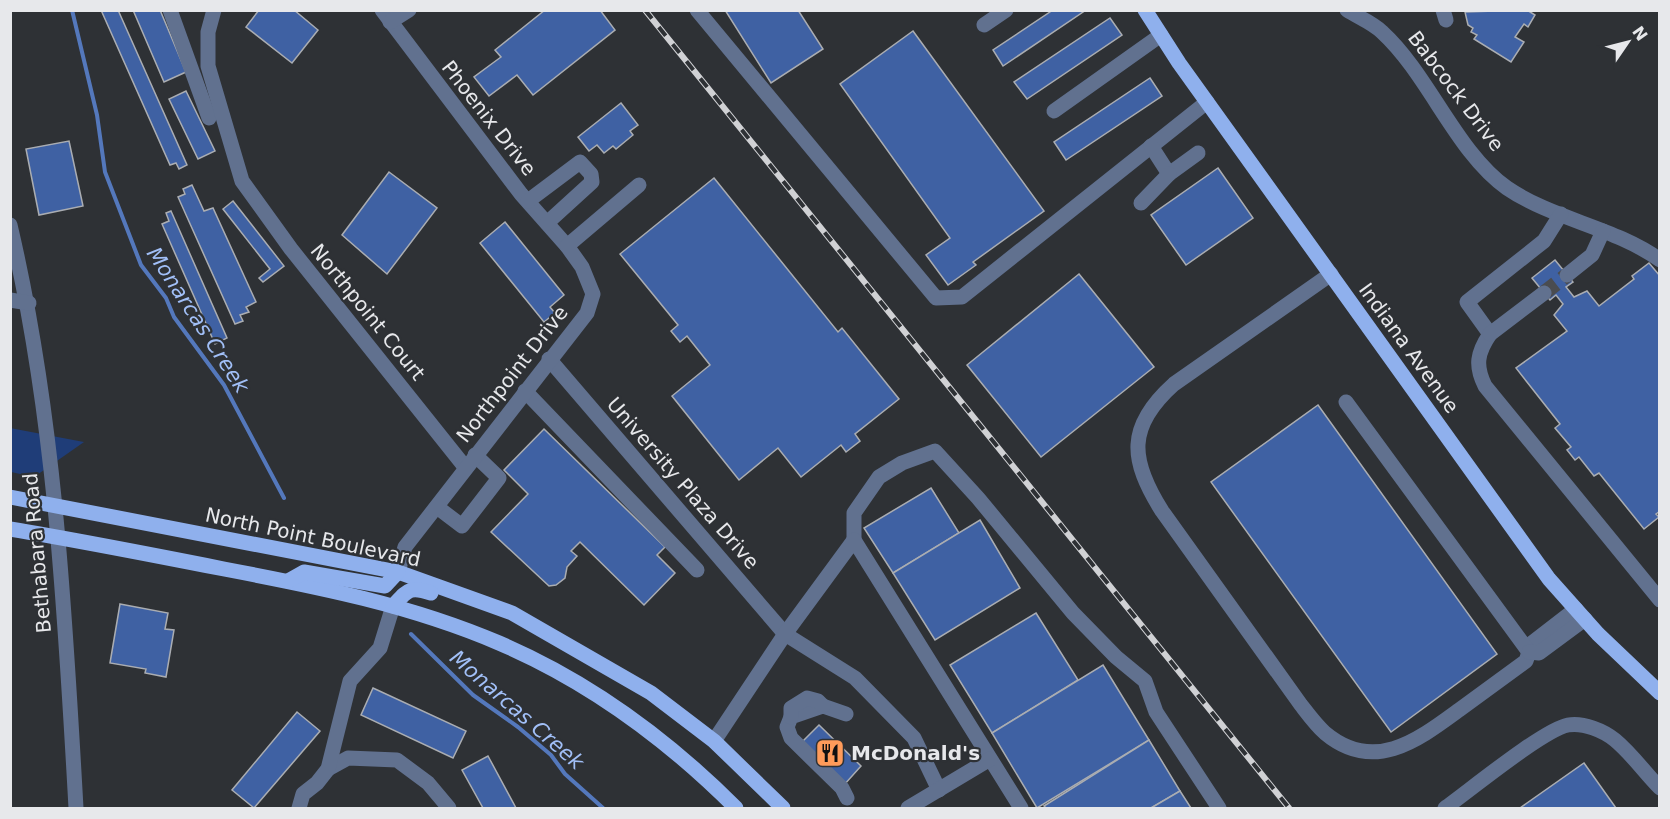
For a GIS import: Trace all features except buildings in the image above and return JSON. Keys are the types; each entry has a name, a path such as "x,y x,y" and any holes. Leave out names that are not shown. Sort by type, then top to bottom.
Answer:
{"main road":[{"name":"Indiana Avenue","path":"1145,10 1207,102 1549,579 1659,693"},
{"name":"North Point Boulevard","path":"10,497 398,572 527,621 651,693 714,741 783,808"},
{"path":"10,529 337,590 393,606 500,643 568,678 636,721 697,770 736,808"},
{"path":"288,581 304,572 385,586 398,572"},
{"path":"393,606 406,591 414,588 512,623 527,621"}],"street":[{"path":"170,10 209,118"},
{"name":"Northpoint Court","path":"214,10 208,32 208,66 242,181 291,249 470,461 499,478 462,526 437,507"},
{"path":"386,16 408,10"},
{"path":"697,10 936,297 962,297 1207,102"},
{"path":"984,25 1006,10"},
{"name":"Babcock Drive","path":"1347,10 1380,30 1401,52 1475,155 1507,187 1561,214 1642,247 1659,260"},
{"name":"Phoenix Drive","path":"386,16 528,201 567,246"},
{"path":"1054,111 1161,35"},
{"path":"1151,146 1169,174"},
{"path":"1141,203 1169,174 1198,153"},
{"path":"528,201 572,165 580,162 591,174 592,182 547,223"},
{"path":"567,246 639,184"},
{"path":"1490,334 1467,302 1544,241 1561,214"},
{"name":"Bethabara Road","path":"10,225 29,303 56,505 76,808"},
{"path":"1567,275 1592,255 1603,231"},
{"name":"Northpoint Drive","path":"398,572 405,547 587,313 593,294 582,267 567,246"},
{"path":"1331,274 1174,384 1159,398 1149,412 1141,430 1137,458 1144,482 1301,705 1325,733 1350,747 1370,752 1390,751 1411,743 1526,661 1529,652"},
{"path":"1544,293 1490,334 1477,360 1478,372 1485,386 1659,600"},
{"path":"10,300 29,303"},
{"name":"University Plaza Drive","path":"549,359 785,634 855,678 914,738 939,790"},
{"path":"525,391 697,570"},
{"path":"1346,402 1529,652"},
{"path":"1021,808 854,540 854,513 879,477 902,463 935,451 978,498 1073,613 1116,657 1145,681 1156,712 1219,808"},
{"path":"714,741 785,634 854,540"},
{"path":"328,769 350,681 380,648 393,606"},
{"path":"1529,652 1539,652 1581,614"},
{"path":"846,714 823,706 791,717 787,727 791,738 842,788 847,798"},
{"path":"1445,808 1519,755 1569,724 1581,724 1602,732 1616,741 1659,788"},
{"path":"299,808 303,794 317,783 328,769 348,758 397,760 428,783 444,807"},
{"path":"908,808 990,759"}],"shaded area":[{"path":"10,428 84,442 34,477 11,472"}],"waterway":[{"name":"Monarcas Creek","path":"72,10 97,115 105,172 141,265 166,298 174,317 224,385 284,498"},
{"name":"Monarcas Creek","path":"411,634 473,695 518,727 551,755 565,774 603,808"}],"tunnel":[{"path":"1544,293 1567,275"}],"railway":[{"path":"645,10 1289,808"}],"place":[{"name":"McDonald's","path":"830,753"}]}
